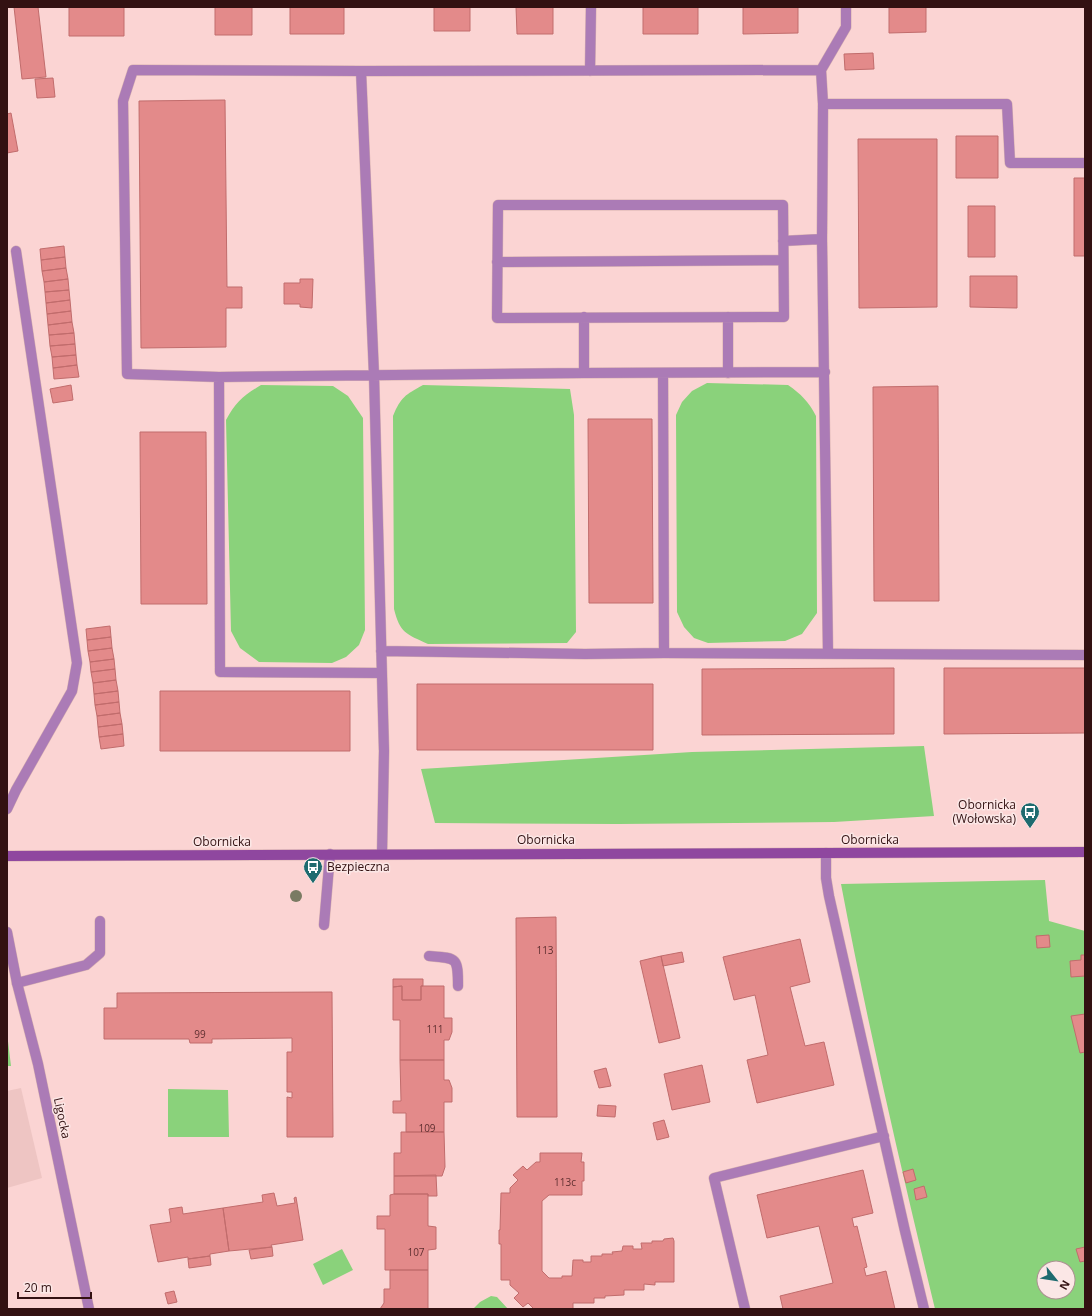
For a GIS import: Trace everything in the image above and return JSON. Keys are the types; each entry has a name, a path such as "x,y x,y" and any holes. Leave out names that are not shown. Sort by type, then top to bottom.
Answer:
{"main road":[{"name":"Obornicka","path":"7,856 1085,852"}],"street":[{"path":"590,71 591,7"},
{"path":"828,653 822,239 823,104 821,70 846,27 846,7"},
{"path":"821,70 133,70 123,101 127,374 219,377 825,372"},
{"path":"361,71 374,375 382,673 384,751 382,854"},
{"path":"823,104 1007,104 1010,162 1085,162"},
{"path":"498,205 783,205 783,241 784,317 497,318 498,205"},
{"path":"783,241 822,239"},
{"path":"7,809 16,790 72,691 76,663 16,251"},
{"path":"497,262 783,260"},
{"path":"584,317 584,373"},
{"path":"728,317 728,373"},
{"path":"663,373 664,652"},
{"path":"219,377 220,672 382,673"},
{"path":"381,651 584,654 664,652 1085,654"},
{"path":"826,853 826,878 829,896 924,1309"},
{"path":"324,925 330,854"},
{"path":"17,983 86,964 100,953 100,921"},
{"name":"Ligocka","path":"7,932 17,983 38,1064 89,1309"},
{"path":"429,956 448,957 454,960 458,967 458,986"},
{"path":"745,1309 714,1178 884,1136"}],"shaded area":[{"path":"21,1088 42,1178 7,1188 7,1091"}],"green space":[{"path":"707,383 788,385 804,399 816,416 817,613 802,634 785,641 708,643 694,638 684,627 677,612 676,415 682,402 692,391"},
{"path":"261,385 333,386 348,396 363,418 365,630 359,645 346,657 332,663 259,662 240,648 231,631 226,420 240,400"},
{"path":"423,385 570,389 574,415 576,632 567,643 428,644 409,635 399,623 394,609 393,416 401,400 412,391"},
{"path":"924,746 934,816 834,822 618,824 435,823 421,769 692,752"},
{"path":"1045,880 1049,921 1085,931 1085,1309 935,1309 885,1097 841,884"},
{"path":"7,1033 11,1066 7,1066"},
{"path":"168,1089 228,1090 229,1137 168,1137"},
{"path":"342,1249 353,1270 323,1285 313,1264"},
{"path":"491,1296 497,1297 508,1309 473,1309 480,1302"}],"building":[{"path":"14,7 38,7 46,77 22,79"},
{"path":"69,7 124,7 124,36 69,36"},
{"path":"215,7 252,7 252,35 215,35"},
{"path":"290,7 344,7 344,34 290,34"},
{"path":"434,7 470,7 470,31 434,31"},
{"path":"516,7 553,7 553,34 517,34"},
{"path":"643,7 698,7 698,34 643,34"},
{"path":"743,7 798,7 798,33 743,34"},
{"path":"889,7 926,7 926,32 889,33"},
{"path":"873,53 874,69 845,70 844,54"},
{"path":"53,78 55,97 37,98 35,79"},
{"path":"225,100 227,287 242,287 242,308 226,308 226,347 141,348 139,101"},
{"path":"11,113 18,151 7,153 7,114"},
{"path":"956,136 998,136 998,178 956,178"},
{"path":"858,139 937,139 937,307 859,308"},
{"path":"1074,178 1085,178 1085,256 1074,256"},
{"path":"968,206 995,206 995,257 968,257"},
{"path":"64,246 65,257 41,260 40,249"},
{"path":"65,257 66,268 42,271 41,260"},
{"path":"66,268 68,279 44,282 42,271"},
{"path":"970,276 1017,276 1017,308 970,307"},
{"path":"68,279 69,290 45,292 44,282"},
{"path":"300,279 313,279 312,308 300,307 300,304 284,304 284,283 300,283"},
{"path":"69,290 70,300 46,303 45,292"},
{"path":"70,300 71,311 47,314 46,303"},
{"path":"71,311 72,322 48,325 47,314"},
{"path":"72,322 74,333 49,335 48,325"},
{"path":"74,333 75,344 50,346 49,335"},
{"path":"75,344 76,355 52,357 50,346"},
{"path":"76,355 77,365 53,368 52,357"},
{"path":"77,365 79,377 54,379 53,368"},
{"path":"71,385 73,400 53,403 50,389"},
{"path":"938,386 939,601 874,601 873,387"},
{"path":"588,419 652,419 653,603 589,603"},
{"path":"140,432 206,432 207,604 141,604"},
{"path":"110,626 111,637 87,640 86,629"},
{"path":"111,637 112,648 88,651 87,640"},
{"path":"112,648 114,659 90,662 88,651"},
{"path":"114,659 115,669 91,672 90,662"},
{"path":"894,668 894,734 702,735 702,669"},
{"path":"944,668 1085,668 1085,733 944,734"},
{"path":"115,669 116,680 93,683 91,672"},
{"path":"116,680 118,691 94,694 93,683"},
{"path":"417,684 653,684 653,750 417,750"},
{"path":"118,691 119,702 95,705 94,694"},
{"path":"160,691 350,691 350,751 160,751"},
{"path":"119,702 120,713 97,716 95,705"},
{"path":"120,713 122,724 98,727 97,716"},
{"path":"122,724 123,734 99,737 98,727"},
{"path":"123,734 124,746 101,749 99,737"},
{"path":"556,917 557,1117 517,1117 516,918"},
{"path":"1049,935 1050,947 1037,948 1036,936"},
{"path":"800,939 810,982 790,987 805,1046 824,1042 834,1085 757,1103 747,1060 768,1055 755,995 734,1000 723,957"},
{"path":"682,952 684,962 663,966 661,956"},
{"path":"1081,955 1085,955 1085,976 1071,977 1070,961 1081,960"},
{"path":"661,956 680,1038 659,1043 640,961"},
{"path":"393,979 423,979 423,986 421,986 421,1000 402,1000 402,986 393,987"},
{"path":"402,986 402,1000 421,1000 421,986 444,986 444,1018 452,1018 452,1032 449,1040 444,1040 444,1060 400,1060 400,1020 393,1020 393,987"},
{"path":"332,992 333,1137 287,1137 287,1097 292,1098 292,1092 287,1092 287,1052 292,1052 292,1038 212,1039 212,1043 190,1043 189,1039 104,1039 104,1008 117,1008 117,993"},
{"path":"1085,1014 1085,1052 1080,1053 1071,1016"},
{"path":"400,1060 444,1060 444,1080 449,1080 452,1088 452,1102 444,1102 444,1132 406,1132 406,1113 393,1113 393,1101 401,1101"},
{"path":"702,1065 710,1102 672,1110 664,1074"},
{"path":"606,1068 611,1086 599,1088 594,1071"},
{"path":"598,1105 616,1106 615,1117 597,1116"},
{"path":"664,1120 669,1137 657,1140 653,1123"},
{"path":"401,1132 444,1132 445,1167 442,1176 394,1176 394,1153 401,1153"},
{"path":"540,1153 582,1153 581,1162 584,1162 582,1195 549,1195 542,1201 542,1271 549,1278 572,1276 573,1260 591,1262 591,1256 613,1254 612,1252 622,1251 623,1246 633,1246 633,1249 642,1249 641,1243 652,1243 652,1241 663,1241 664,1239 673,1238 674,1282 655,1282 655,1285 644,1284 644,1290 624,1290 624,1295 594,1298 594,1303 573,1303 573,1309 534,1309 528,1303 523,1307 514,1298 519,1293 510,1285 510,1280 501,1280 501,1244 499,1244 499,1230 501,1193 510,1193 510,1188 518,1180 513,1175 523,1166 527,1170 536,1162 540,1162"},
{"path":"913,1169 916,1180 906,1183 903,1172"},
{"path":"863,1170 873,1213 852,1218 854,1227 857,1226 867,1267 864,1268 866,1276 886,1271 895,1309 783,1309 780,1296 833,1283 819,1226 767,1238 757,1195"},
{"path":"436,1175 437,1196 428,1196 428,1194 394,1194 394,1176"},
{"path":"924,1186 927,1197 916,1200 914,1189"},
{"path":"274,1193 277,1206 295,1203 294,1198 296,1197 303,1240 271,1245 272,1247 229,1251 223,1208 263,1202 262,1195"},
{"path":"428,1194 428,1226 436,1227 436,1249 428,1250 428,1270 385,1270 385,1229 377,1229 377,1216 390,1216 390,1195"},
{"path":"182,1207 183,1214 223,1208 229,1251 210,1254 210,1256 188,1259 188,1257 158,1262 150,1225 171,1222 169,1209"},
{"path":"272,1247 273,1256 251,1259 249,1250"},
{"path":"1085,1247 1085,1261 1080,1262 1076,1249"},
{"path":"210,1256 211,1265 189,1268 188,1259"},
{"path":"390,1270 428,1270 428,1309 380,1309 384,1303 384,1289 390,1289"},
{"path":"174,1291 177,1302 168,1304 165,1293"}],"place":[{"name":"Obornicka (Wołowska)","path":"1030,829"},
{"name":"Bezpieczna","path":"313,884"}]}
